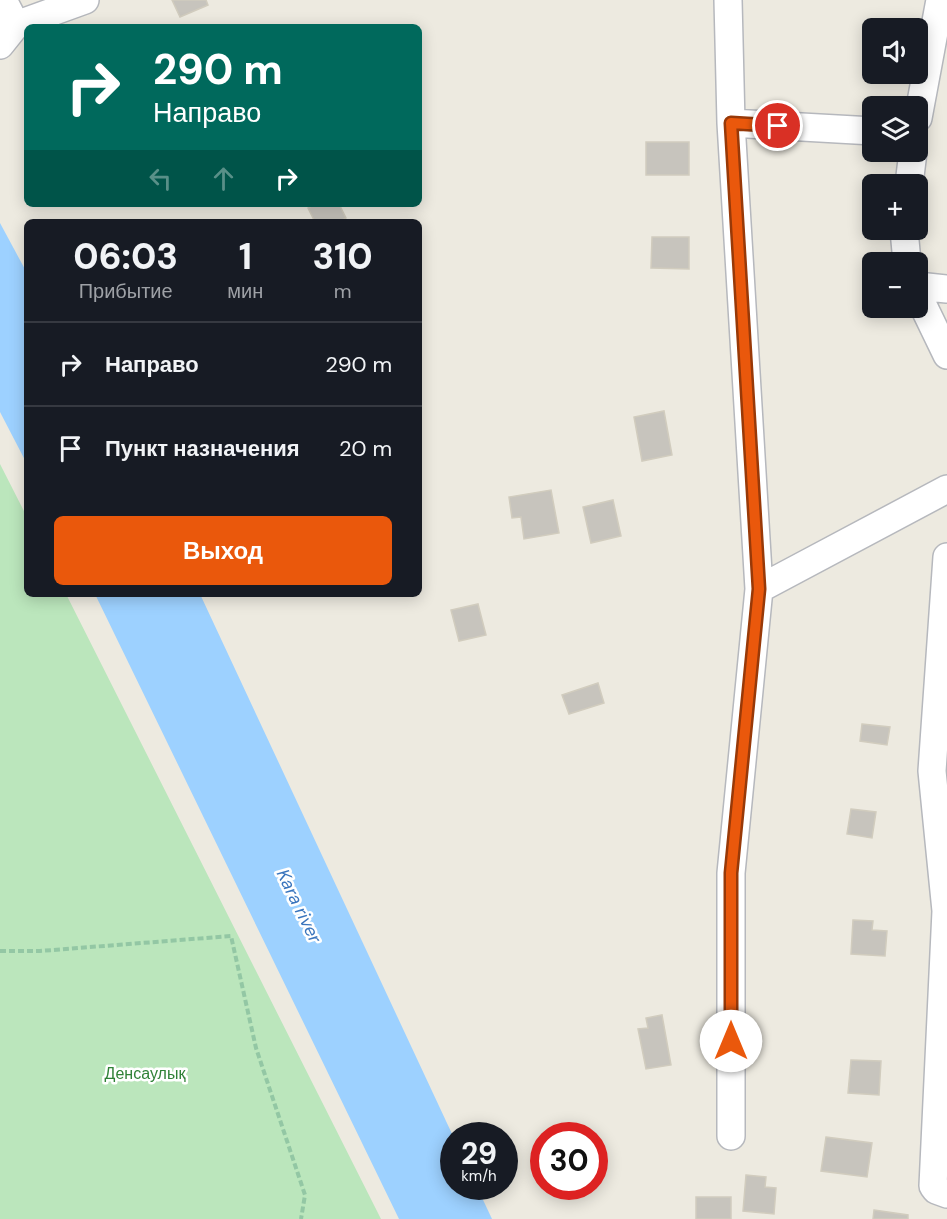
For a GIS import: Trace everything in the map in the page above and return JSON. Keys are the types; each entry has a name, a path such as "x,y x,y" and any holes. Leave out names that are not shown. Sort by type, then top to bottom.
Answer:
{"street":[{"path":"3,0 8,35 24,28"},
{"path":"32,24 85,0"},
{"path":"728,0 731,123 759,589 731,873 731,1136"},
{"path":"922,96 940,0"},
{"path":"731,123 862,130"},
{"path":"928,287 947,289"},
{"path":"928,316 947,355"},
{"path":"759,589 947,489"},
{"path":"947,558 932,771 946,911 933,1186 936,1190 947,1194"}],"path":[{"path":"0,951 40,951 231,936 256,1048 305,1194 300,1219"}],"green space":[{"name":"Денсаулық","path":"0,464 24,511 24,597 68,597 381,1219 0,1219"}],"water":[{"path":"0,223 24,267 24,458 0,412"},
{"name":"Kara river","path":"96,597 201,597 446,1122 440,1122 440,1200 483,1200 492,1219 399,1219"}],"building":[{"path":"172,0 206,0 208,5 180,17"},
{"path":"646,142 689,142 689,175 646,175"},
{"path":"340,207 346,218 314,219 308,208"},
{"path":"652,237 689,237 689,269 651,268"},
{"path":"664,411 672,455 642,461 634,417"},
{"path":"551,490 559,533 524,539 521,517 512,518 509,497"},
{"path":"613,500 621,536 591,543 583,507"},
{"path":"478,604 486,635 459,641 451,610"},
{"path":"598,683 604,703 569,714 562,695"},
{"path":"862,724 890,727 887,745 860,741"},
{"path":"851,809 876,812 872,838 847,834"},
{"path":"853,920 873,921 872,930 887,931 885,956 851,954"},
{"path":"662,1015 671,1065 646,1069 638,1029 648,1028 646,1018"},
{"path":"851,1060 881,1061 879,1095 848,1093"},
{"path":"826,1137 872,1143 867,1177 821,1171"},
{"path":"746,1175 766,1177 765,1187 776,1188 774,1214 743,1211"},
{"path":"696,1197 731,1197 731,1219 696,1219"},
{"path":"874,1210 908,1215 908,1219 873,1219"}],"route":[{"path":"731,1041 731,873 759,589 731,123 778,126"}]}
